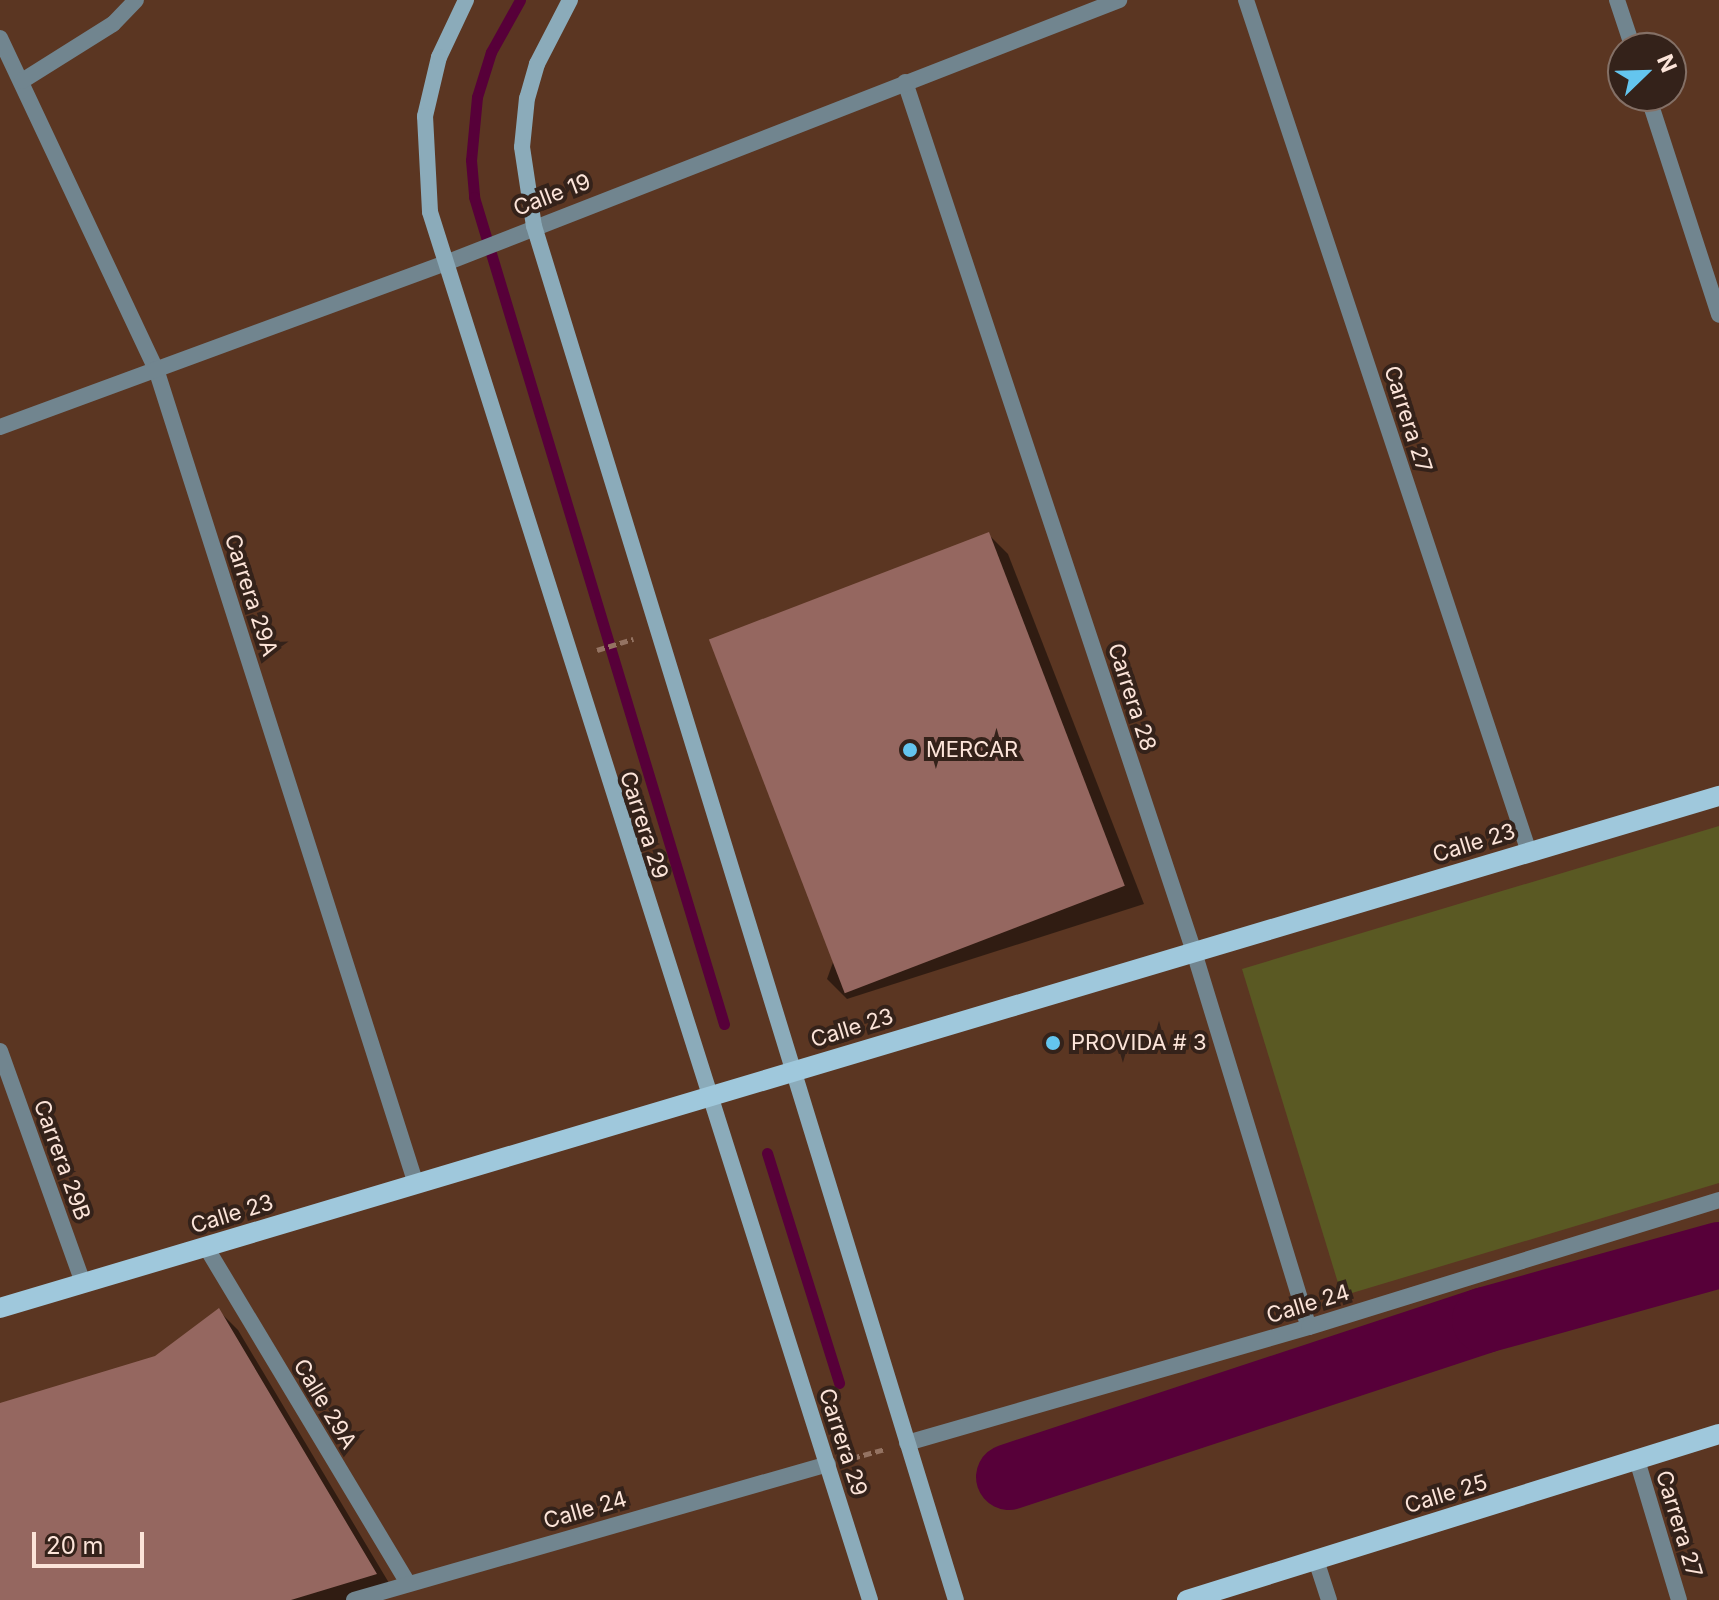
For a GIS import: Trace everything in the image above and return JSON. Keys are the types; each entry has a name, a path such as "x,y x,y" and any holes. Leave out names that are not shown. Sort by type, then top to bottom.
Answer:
{"main road":[{"name":"Calle 23","path":"0,1308 1719,796"},
{"name":"Calle 25","path":"1187,1600 1719,1434"}],"street":[{"path":"22,81 113,24 136,0"},
{"name":"Carrera 29","path":"466,0 439,57 425,116 424,172 443,264 870,1600"},
{"path":"570,0 554,23 527,98 522,147 534,226 956,1600"},
{"path":"1066,0 1074,18"},
{"name":"Calle 19","path":"0,427 443,264 508,235 1119,0"},
{"name":"Carrera 27","path":"1246,0 1529,852"},
{"path":"1617,0 1628,32"},
{"name":"Carrera 29A","path":"0,38 156,369 416,1184"},
{"name":"Carrera 28","path":"905,82 1194,952 1309,1327"},
{"path":"1653,112 1719,315"},
{"name":"Carrera 29B","path":"0,1051 83,1283"},
{"name":"Calle 24","path":"907,1443 1309,1327 1719,1200"},
{"name":"Calle 29A","path":"206,1247 408,1583"},
{"name":"Carrera 27","path":"1637,1460 1679,1600"},
{"name":"Calle 24","path":"354,1600 828,1464"},
{"path":"1316,1560 1329,1600"}],"path":[{"path":"585,654 635,639"},
{"path":"851,1458 887,1448"}],"shaded area":[{"path":"1719,826 1719,1183 1342,1296 1242,969"}],"building":[{"name":"MERCAR","path":"989,532 1125,886 845,993 709,640"},
{"path":"219,1308 377,1574 291,1600 0,1600 0,1403 155,1356"}],"waterway":[{"path":"520,0 491,52 477,97 471,160 474,197 724,1024"},
{"path":"767,1153 839,1383"},
{"path":"1009,1477 1485,1320 1719,1255"}],"place":[{"name":"MERCAR","path":"910,750"},
{"name":"PROVIDA # 3","path":"1053,1043"}]}
